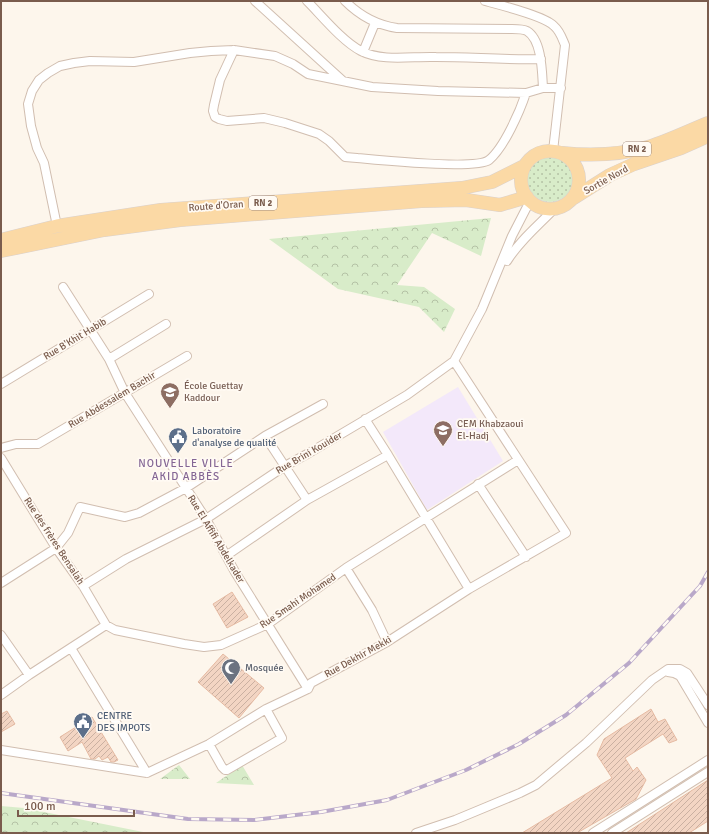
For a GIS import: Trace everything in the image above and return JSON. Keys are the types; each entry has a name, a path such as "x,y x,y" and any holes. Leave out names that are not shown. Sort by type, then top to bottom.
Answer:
{"main road":[{"name":"RN 2","path":"558,152 577,155 604,155 623,152 648,147 708,123"},
{"name":"Sortie Nord","path":"572,199 610,175 634,164 681,148 708,136"},
{"path":"545,151 558,152 570,158 575,165 579,174 577,191 572,199 567,203 555,208 542,208 528,199 523,190 521,174 529,159 536,154 545,151"},
{"name":"Route d'Oran","path":"1,240 58,226 161,210 462,188 492,182 524,166"},
{"name":"Route d'Oran","path":"1,251 104,230 180,220 421,201 466,200 500,205 528,199"}],"street":[{"path":"255,1 344,82"},
{"path":"306,1 349,42 363,52 376,56 504,60 541,59"},
{"path":"345,1 354,9 376,23 397,28 521,29 527,31 532,35 538,48 541,59 543,88"},
{"path":"485,1 518,10 553,24 560,34 565,45 558,152"},
{"path":"363,52 376,23"},
{"path":"234,50 220,80 214,105 215,117 227,121 264,118 297,126 319,134 329,140 346,157 461,164 481,163 488,161 511,128 520,111 526,93"},
{"path":"58,226 44,163 38,148 29,114 28,104 32,91 39,80 60,66 90,61 134,62 197,52 234,50 275,56 293,64 308,74 372,87 438,91 526,93 543,88 561,88"},
{"path":"495,280 528,199"},
{"path":"495,280 512,253 524,238 555,208"},
{"name":"Rue Brini Kouider","path":"83,586 126,559 206,519 285,466 309,454 407,395 454,361 473,327 495,280"},
{"name":"Rue El Affifi Abdelkader","path":"63,287 109,359 125,393 206,519 226,556 308,689"},
{"name":"Rue B'Khit Habib","path":"1,384 149,294"},
{"path":"109,359 166,324"},
{"name":"Rue Abdessalem Bachir","path":"1,448 16,444 38,444 187,356"},
{"path":"454,361 518,460"},
{"path":"1,583 56,548 68,533 80,507 125,517 139,513 186,488 265,436 323,404"},
{"path":"365,419 469,589"},
{"path":"265,436 307,500"},
{"path":"226,556 307,500 388,455"},
{"name":"Rue des frères Bensalah","path":"1,458 56,548 83,586 106,624"},
{"name":"Rue Smahi Mohamed","path":"106,624 115,630 184,644 204,647 221,645 268,624 346,568 518,460"},
{"name":"Rue Dekhir Mekki","path":"147,773 209,744 266,709 308,689 311,683 387,642 469,589 526,557 566,532 518,460"},
{"path":"478,484 526,557"},
{"path":"346,568 372,610 387,642"},
{"path":"1,695 106,624"},
{"path":"1,635 29,675"},
{"path":"71,648 147,773"},
{"path":"416,833 455,820 520,793 536,784 586,743 652,680 668,669 672,668 684,671 690,676 708,706"},
{"path":"661,673 671,672 680,676 708,723"},
{"path":"209,744 222,767 227,770 282,738 266,709"},
{"path":"1,750 147,773"},
{"path":"593,833 708,760"},
{"path":"612,833 708,772"}],"shaded area":[{"name":"CEM Khabzaoui El-Hadj","path":"458,387 503,461 427,510 383,432"}],"green space":[{"path":"555,156 567,162 572,170 572,188 567,196 559,201 545,202 533,196 528,188 527,174 533,162 541,157"},
{"path":"491,218 481,256 432,233 397,285 424,287 455,309 444,332 419,307 338,289 269,239"},
{"path":"179,765 190,779 160,779"},
{"path":"242,765 254,785 216,783"},
{"path":"1,806 24,808 148,833 1,833"}],"building":[{"path":"232,592 248,617 227,628 213,604"},
{"name":"Mosquée","path":"223,654 264,688 239,718 198,682"},
{"path":"651,709 658,722 665,719 677,740 669,743 663,734 625,758 633,771 637,767 646,780 636,799 577,833 522,833 612,778 597,755 604,739"},
{"path":"7,711 15,724 1,732 1,714"},
{"name":"CENTRE DES IMPOTS","path":"92,717 118,760 111,762 108,757 102,760 99,756 95,759 91,759 82,742 68,751 60,737"},
{"path":"708,780 708,821 689,833 626,833"}],"railway":[{"path":"1,793 188,819 254,820 321,812 387,800 466,770 519,744 566,715 629,663 700,586 708,572"}],"place":[{"name":"École Guettay Kaddour","path":"170,409"},
{"name":"CEM Khabzaoui El-Hadj","path":"443,447"},
{"name":"Laboratoire d'analyse de qualité","path":"178,454"},
{"name":"Mosquée","path":"231,685"},
{"name":"CENTRE DES IMPOTS","path":"83,739"}],"district":[{"name":"NOUVELLE VILLE AKID ABBÈS","path":"186,469"}]}
